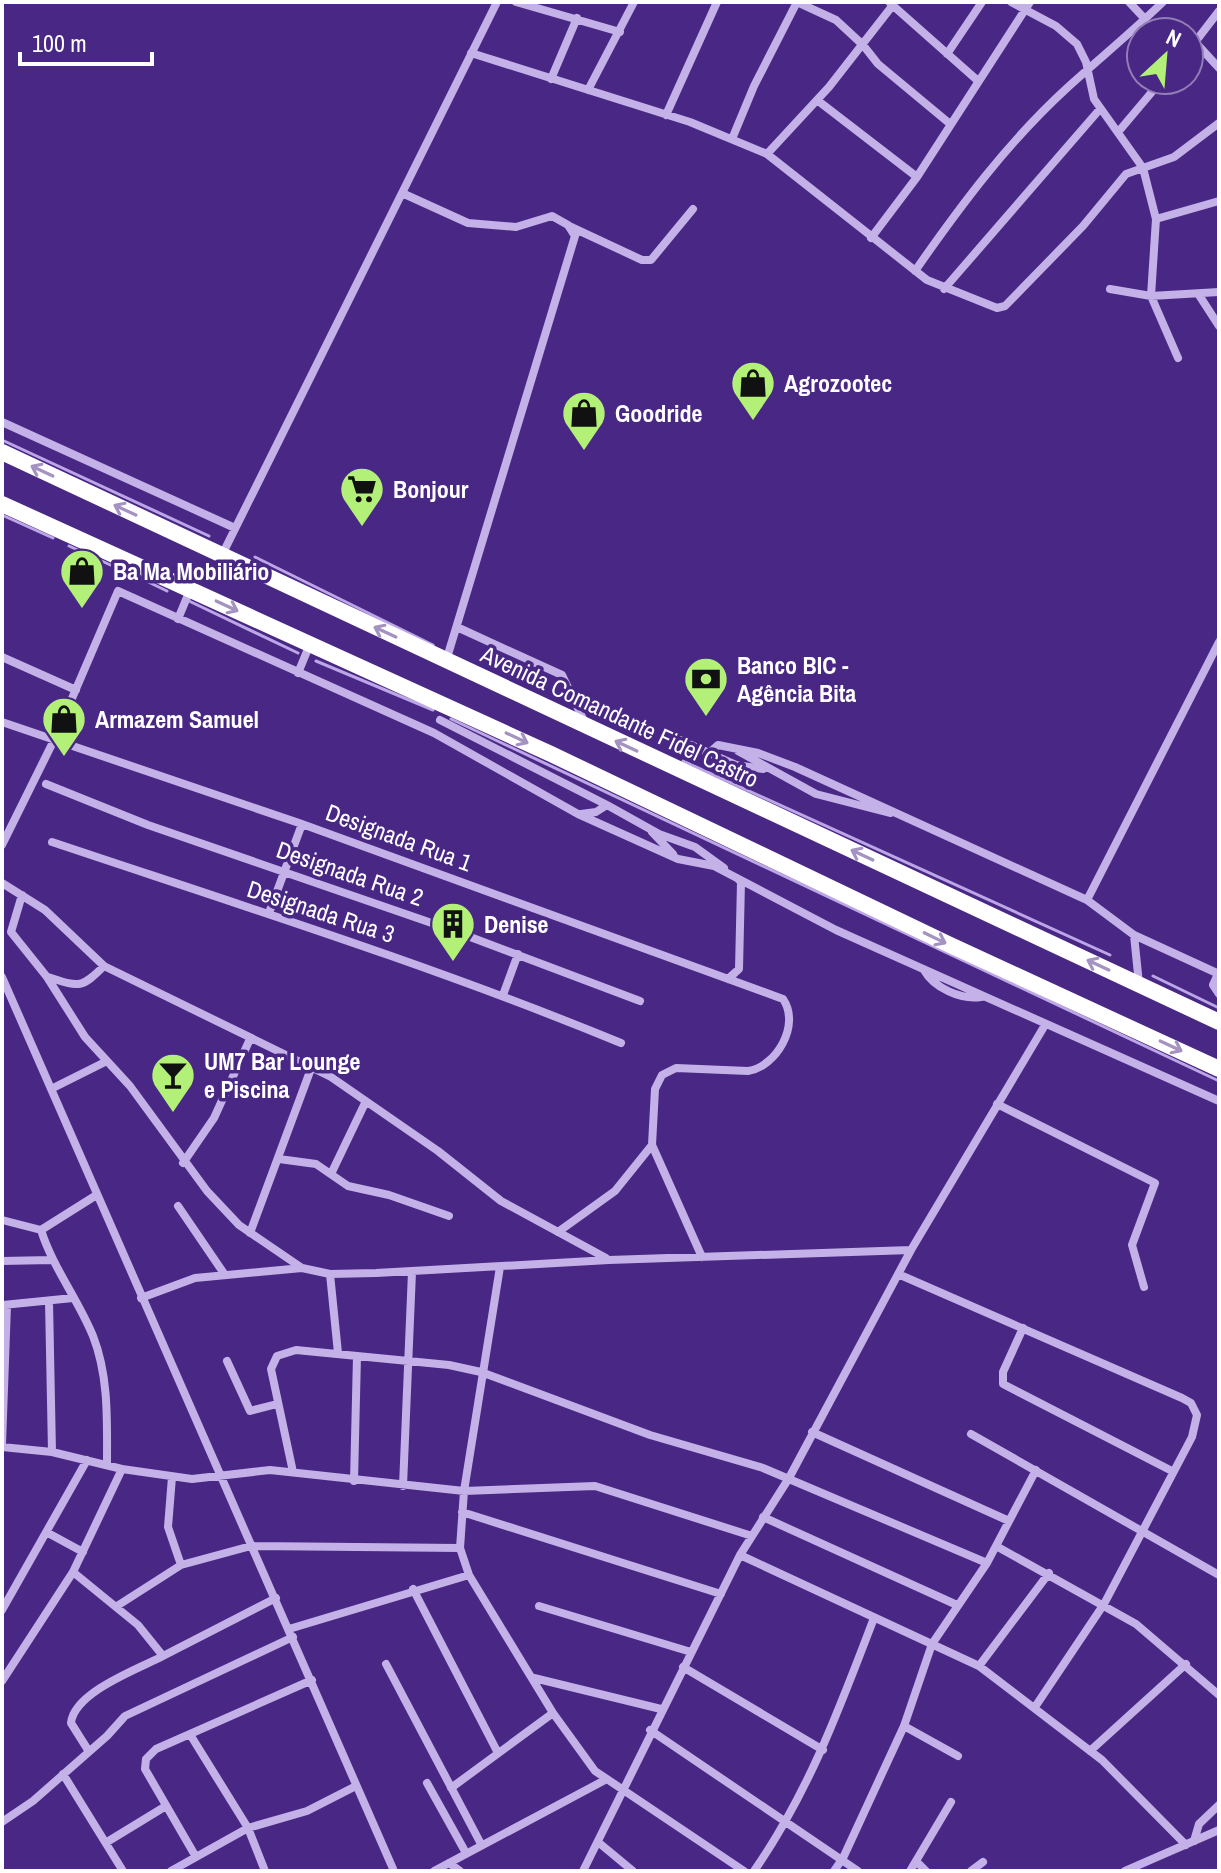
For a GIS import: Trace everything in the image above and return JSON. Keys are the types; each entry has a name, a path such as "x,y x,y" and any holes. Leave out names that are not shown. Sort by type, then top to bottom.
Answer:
{"highway":[{"name":"Avenida Comandante Fidel Castro","path":"2,452 1219,1022"},
{"path":"2,504 310,643 443,713 1219,1069"}],"street":[{"path":"221,555 497,2"},
{"path":"516,2 620,32"},
{"path":"588,90 634,2"},
{"path":"666,115 717,2"},
{"path":"732,139 754,86 797,2 836,20 878,64 949,123"},
{"path":"947,54 982,2"},
{"path":"1011,2 1027,5 1067,34 1082,51 1090,89 1100,109 1143,168 1156,219 1151,296 1178,358"},
{"path":"1148,16 1163,2"},
{"path":"767,154 863,45 891,4 977,80"},
{"path":"871,238 917,177 1027,5"},
{"path":"1205,30 1219,11"},
{"path":"551,79 577,18"},
{"path":"915,271 966,197 1087,71 1125,37"},
{"path":"471,53 666,115 767,154 915,271 944,289 983,304 1002,307 1083,226 1126,174 1174,157 1219,123"},
{"path":"1119,131 1149,96"},
{"path":"817,100 917,177"},
{"path":"944,289 1100,109"},
{"path":"402,193 468,223 516,227 552,216 642,260 651,260 693,209"},
{"path":"1156,219 1219,201"},
{"path":"446,661 459,628 575,240 568,225"},
{"path":"1110,289 1151,296 1219,292"},
{"path":"1199,295 1219,326"},
{"path":"2,422 235,528"},
{"path":"178,619 190,589"},
{"path":"2,845 55,738 118,591 434,733 578,814 678,859 714,866 741,882 984,997 1219,1101"},
{"path":"459,628 562,675 575,696 587,728"},
{"path":"1087,900 1219,642"},
{"path":"298,673 310,643"},
{"path":"2,657 76,690"},
{"path":"434,733 443,713 648,828 711,857 741,882"},
{"name":"Designada Rua 1","path":"2,722 302,824 783,999 789,1013 779,1049 773,1060 759,1069 676,1068 666,1072 655,1089 652,1145"},
{"path":"664,733 707,755 736,765 768,770"},
{"path":"707,755 718,745 730,746 795,767 1087,900 1134,935 1218,974 1213,985 1219,994"},
{"path":"730,746 768,770 816,794 902,816"},
{"name":"Designada Rua 2","path":"46,784 148,825 518,954 640,1001"},
{"path":"578,814 596,812 607,805"},
{"path":"269,913 302,824"},
{"path":"648,828 678,859"},
{"name":"Designada Rua 3","path":"52,842 269,913 503,995 621,1043"},
{"path":"728,979 739,969 741,882"},
{"path":"2,883 64,926 104,966 250,1039 312,1066 438,1151 494,1196 609,1260"},
{"path":"22,895 11,932 47,977 85,1037 135,1093 183,1163 250,1233 302,1268"},
{"path":"1134,935 1139,984"},
{"path":"503,995 518,954"},
{"path":"47,977 78,986 87,983 104,966"},
{"path":"2,977 95,1196 276,1598 394,1871"},
{"path":"583,1871 650,1730 740,1555 789,1478 911,1250 1045,1025"},
{"path":"183,1163 214,1118 250,1039"},
{"path":"51,1089 107,1061"},
{"path":"250,1233 312,1066"},
{"path":"331,1174 366,1101"},
{"path":"997,1104 1155,1183 1132,1245 1144,1287"},
{"path":"558,1232 615,1191 652,1145 702,1257"},
{"path":"279,1159 309,1162 358,1190 389,1195 449,1216"},
{"path":"2,1220 41,1230 95,1196"},
{"path":"178,1206 225,1275"},
{"path":"41,1230 51,1260 92,1333 102,1365 107,1465"},
{"path":"141,1298 195,1278 302,1268 330,1274 412,1272 609,1260 911,1250"},
{"path":"2,1261 51,1260"},
{"path":"500,1267 464,1491 460,1548 469,1575 553,1713 588,1763 605,1780 744,1871"},
{"path":"403,1486 411,1361 412,1272"},
{"path":"330,1274 338,1353"},
{"path":"898,1274 1191,1403 1197,1415 1196,1428 1104,1604 1035,1707"},
{"path":"73,1298 4,1305 2,1446 52,1452 172,1477 219,1476 252,1471 293,1472 464,1491 595,1486 752,1536"},
{"path":"49,1301 52,1452"},
{"path":"1023,1328 1003,1372 1003,1384 1172,1471"},
{"path":"293,1472 271,1369 277,1356 286,1350 411,1361 481,1372 650,1435 789,1478 987,1563"},
{"path":"354,1481 357,1356"},
{"path":"227,1361 250,1411 277,1404"},
{"path":"812,1432 1009,1521"},
{"path":"971,1434 1219,1575"},
{"path":"2,1610 87,1460"},
{"path":"2,1681 73,1572 122,1469"},
{"path":"834,1871 843,1858 904,1726 932,1644 987,1563 1036,1470"},
{"path":"172,1477 168,1527 181,1565"},
{"path":"462,1512 721,1594"},
{"path":"763,1517 957,1605"},
{"path":"48,1533 83,1552"},
{"path":"117,1606 181,1565 251,1546 460,1548"},
{"path":"996,1546 1104,1604 1153,1636 1219,1695"},
{"path":"740,1555 979,1666 1090,1751 1190,1843"},
{"path":"73,1572 117,1606 163,1656"},
{"path":"979,1666 1049,1573"},
{"path":"3,1820 63,1774 125,1716 291,1633 413,1589 469,1575"},
{"path":"413,1589 498,1753"},
{"path":"88,1750 72,1727 73,1713 98,1689 276,1598"},
{"path":"539,1606 691,1652"},
{"path":"754,1871 788,1822 823,1750 874,1618"},
{"path":"386,1664 481,1844"},
{"path":"1090,1751 1186,1664"},
{"path":"683,1667 823,1750"},
{"path":"534,1678 661,1709"},
{"path":"196,1857 144,1762 156,1749 312,1680"},
{"path":"451,1788 553,1713"},
{"path":"904,1726 958,1756"},
{"path":"650,1730 858,1871"},
{"path":"191,1736 248,1828 265,1871"},
{"path":"63,1774 123,1871"},
{"path":"434,1871 605,1780"},
{"path":"427,1783 466,1853"},
{"path":"171,1871 248,1828 307,1811 356,1786"},
{"path":"910,1871 951,1802"},
{"path":"1190,1843 1199,1824 1219,1805"},
{"path":"107,1842 166,1806"},
{"path":"454,1833 471,1824"},
{"path":"1130,1870 1219,1830"},
{"path":"598,1842 633,1871"},
{"path":"916,1861 926,1871"},
{"path":"971,1871 983,1862"},
{"path":"449,1863 460,1871"}],"waterway":[{"path":"2,440 209,536"},
{"path":"2,515 53,538"},
{"path":"69,546 117,568"},
{"path":"255,557 433,645"},
{"path":"138,577 167,591"},
{"path":"189,601 298,653"},
{"path":"316,661 433,710"},
{"path":"451,719 1219,1081"},
{"path":"683,761 1110,955"},
{"path":"1153,976 1219,1008"}],"place":[{"name":"Agrozootec","path":"753,422"},
{"name":"Goodride","path":"584,452"},
{"name":"Bonjour","path":"362,528"},
{"name":"Ba Ma Mobiliário","path":"82,610"},
{"name":"Banco BIC - Agência Bita","path":"706,718"},
{"name":"Armazem Samuel","path":"64,758"},
{"name":"Denise","path":"453,963"},
{"name":"UM7 Bar Lounge e Piscina","path":"173,1114"}]}
